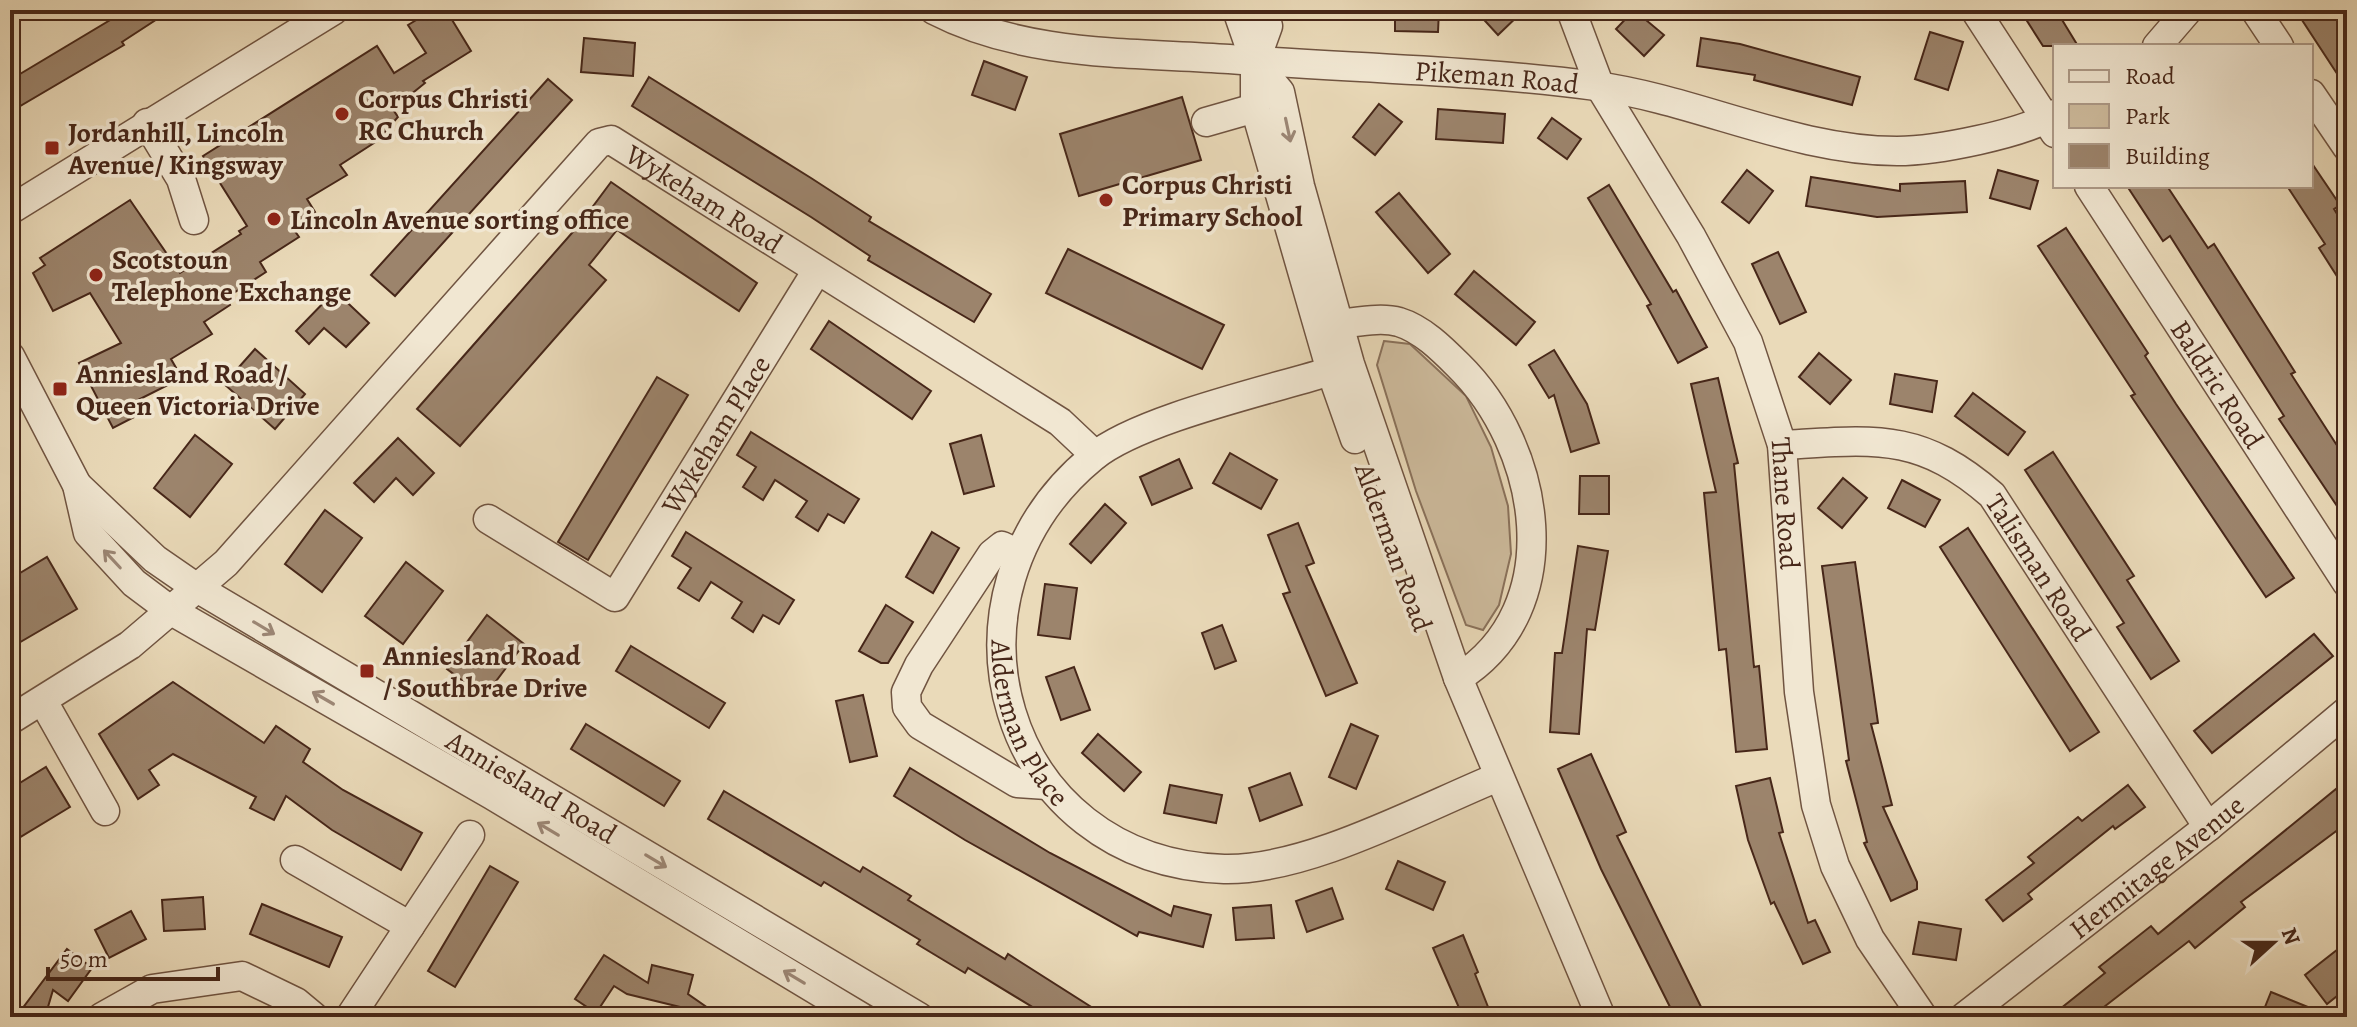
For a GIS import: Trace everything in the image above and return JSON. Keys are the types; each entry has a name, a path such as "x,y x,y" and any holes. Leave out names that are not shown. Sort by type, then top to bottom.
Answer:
{"street":[{"path":"10,210 334,10"},
{"name":"Pikeman Road","path":"934,10 970,28 1071,51 1460,72 1600,87 1843,146 1898,151 1966,142 2052,122"},
{"name":"Alderman Road","path":"1237,10 1255,62 1255,108 1331,371 1581,1017"},
{"name":"Alderman Road","path":"1255,62 1268,26 1263,10"},
{"name":"Thane Road","path":"1571,10 1600,87 1691,236 1748,342 1782,445 1799,692 1816,805 1835,866 1870,939 1923,1017"},
{"path":"1975,10 2052,122"},
{"path":"2159,44 2188,10"},
{"path":"2255,10 2278,44"},
{"name":"Alderman Road","path":"1255,62 1280,92 1300,186 1339,324 1405,529 1458,678 1488,781 1601,1017"},
{"path":"2313,97 2347,147"},
{"path":"1206,122 1255,108"},
{"path":"147,123 181,179 194,220"},
{"name":"Wykeham Road","path":"10,720 106,663 226,563 599,143 611,140 816,272 1060,422 1095,455"},
{"name":"Baldric Road","path":"2090,188 2347,583"},
{"name":"Wykeham Place","path":"488,519 615,597 816,272"},
{"path":"1339,324 1387,320 1401,322 1443,350 1482,392 1499,416 1522,467 1530,496 1532,527 1522,591 1498,647 1483,663 1458,678"},
{"name":"Anniesland Road","path":"10,356 77,485 88,533 134,583 170,610 492,795 861,1017"},
{"name":"Alderman Place","path":"1331,371 1157,425 1095,455 1040,515 1019,554 1009,582 1002,631 1001,674 1019,737 1047,785 1077,813 1142,853 1224,869 1256,867 1300,857 1488,781"},
{"name":"Talisman Road","path":"1782,445 1876,440 1910,445 1970,476 1992,495 2208,827"},
{"name":"Anniesland Road","path":"77,485 155,559 197,588 911,1015"},
{"path":"1019,554 1002,546 992,554 919,665 906,692 907,707 920,725 1017,783 1047,785"},
{"path":"43,701 105,811"},
{"name":"Hermitage Avenue","path":"1964,1017 2208,827 2347,711"},
{"path":"350,1017 470,835"},
{"path":"295,860 410,926"},
{"path":"102,1017 152,989 242,976 296,1002 314,1017"}],"green space":[{"path":"1384,341 1410,344 1466,396 1491,447 1508,506 1511,554 1499,605 1483,630 1466,625 1416,491 1377,365"}],"building":[{"path":"127,10 171,10 122,42 124,45 10,112 10,80"},
{"path":"433,10 446,10 471,51 423,81 425,83 409,96 412,100 394,111 398,117 377,141 340,165 347,175 307,199 315,212 292,227 299,237 260,262 266,272 226,298 230,305 204,322 212,334 171,359 179,373 170,384 130,404 136,416 113,428 79,363 121,343 90,293 53,311 33,273 45,265 40,258 130,200 180,273 241,234 239,231 247,226 203,156 377,46 394,73 426,53 408,25"},
{"path":"1395,10 1439,10 1438,32 1395,31"},
{"path":"1475,10 1524,10 1498,35"},
{"path":"1634,10 1664,35 1644,56 1616,29"},
{"path":"2020,10 2056,10 2077,44 2043,46"},
{"path":"2318,10 2336,10 2347,28 2347,89 2302,20"},
{"path":"1930,32 1963,42 1948,90 1915,79"},
{"path":"584,38 635,43 633,76 581,72"},
{"path":"1701,38 1740,44 1860,77 1852,105 1754,80 1755,75 1697,66"},
{"path":"984,61 1027,77 1015,110 972,95"},
{"path":"649,77 871,217 869,221 991,294 974,322 868,260 870,256 811,217 632,106"},
{"path":"548,79 572,100 395,296 371,275"},
{"path":"1182,97 1201,160 1079,196 1060,134"},
{"path":"1379,104 1402,122 1375,155 1353,137"},
{"path":"1438,109 1505,114 1503,143 1436,139"},
{"path":"1552,118 1581,139 1567,159 1538,138"},
{"path":"2313,165 2340,205 2334,209 2347,230 2347,292 2319,248 2325,244 2288,188 2313,188"},
{"path":"1747,170 1773,191 1749,223 1722,202"},
{"path":"1998,170 2038,181 2030,209 1990,198"},
{"path":"1811,177 1900,191 1900,184 1965,181 1967,212 1877,217 1806,206"},
{"path":"611,182 757,283 739,311 617,230 589,265 606,280 460,446 417,409 579,225"},
{"path":"1609,185 1673,292 1676,290 1707,347 1678,363 1647,306 1651,304 1588,198"},
{"path":"2128,188 2168,188 2208,248 2214,244 2347,461 2347,521 2279,419 2284,416 2170,236 2163,241"},
{"path":"1399,193 1450,254 1428,273 1376,212"},
{"path":"2066,228 2148,353 2145,356 2176,404 2294,578 2266,597 2131,396 2135,394 2038,246"},
{"path":"1068,249 1224,325 1202,369 1046,293"},
{"path":"1778,252 1806,312 1780,324 1752,264"},
{"path":"1474,271 1535,322 1516,345 1455,294"},
{"path":"335,291 369,323 346,347 324,328 309,344 296,331"},
{"path":"829,321 931,391 912,419 811,349"},
{"path":"255,349 305,394 275,429 224,384"},
{"path":"1554,350 1587,404 1599,443 1571,452 1554,395 1549,398 1529,365"},
{"path":"1819,353 1851,380 1830,404 1799,377"},
{"path":"1895,374 1937,381 1932,412 1890,404"},
{"path":"657,377 688,395 588,560 558,542"},
{"path":"1718,378 1738,463 1734,464 1754,667 1759,666 1767,749 1736,752 1726,649 1719,650 1704,493 1716,492 1691,384"},
{"path":"1973,393 2025,432 2008,455 1955,416"},
{"path":"751,432 859,499 844,523 828,514 818,531 796,517 807,501 775,480 763,500 743,487 756,467 737,455"},
{"path":"195,435 232,464 190,517 154,488"},
{"path":"981,435 994,486 964,494 950,444"},
{"path":"398,438 434,473 413,495 396,478 374,502 354,483"},
{"path":"2053,452 2134,576 2127,580 2179,661 2151,679 2117,627 2124,623 2025,470"},
{"path":"1230,453 1277,480 1261,509 1213,483"},
{"path":"1179,459 1192,488 1152,505 1140,477"},
{"path":"1580,476 1609,476 1609,514 1579,514"},
{"path":"1843,478 1867,498 1842,528 1818,508"},
{"path":"1902,480 1940,500 1925,527 1888,508"},
{"path":"1105,504 1126,523 1091,563 1070,544"},
{"path":"325,510 362,538 322,592 285,564"},
{"path":"1298,523 1314,563 1306,566 1357,683 1326,696 1283,594 1290,592 1268,535"},
{"path":"1968,528 2099,732 2070,751 1940,547"},
{"path":"686,532 794,600 779,624 763,615 753,632 732,618 742,602 711,582 699,601 678,588 691,568 672,556"},
{"path":"932,532 959,548 933,593 906,577"},
{"path":"1578,546 1608,551 1595,630 1587,629 1579,734 1550,732 1555,653 1562,653"},
{"path":"47,557 77,609 10,648 10,579"},
{"path":"406,562 443,591 403,644 365,616"},
{"path":"1855,562 1878,723 1871,724 1892,805 1883,807 1917,882 1917,889 1891,901 1864,843 1867,842 1846,761 1849,760 1822,566"},
{"path":"1045,584 1077,588 1070,639 1038,635"},
{"path":"886,605 913,622 888,663 881,663 859,651"},
{"path":"487,615 524,644 484,697 447,669"},
{"path":"1222,625 1236,661 1215,669 1202,633"},
{"path":"2314,634 2333,656 2212,753 2194,731"},
{"path":"631,646 725,703 709,728 616,671"},
{"path":"1074,667 1090,710 1061,720 1046,677"},
{"path":"173,682 264,743 276,726 310,749 303,762 343,790 422,833 401,870 332,830 286,796 274,820 250,808 256,797 173,754 149,770 159,785 138,799 99,734"},
{"path":"863,695 877,756 850,762 836,701"},
{"path":"586,724 680,781 664,806 571,749"},
{"path":"1351,724 1378,736 1356,789 1329,777"},
{"path":"1098,734 1141,772 1124,791 1082,753"},
{"path":"1591,754 1626,832 1617,836 1706,1017 1675,1017 1601,869 1558,769"},
{"path":"46,767 70,807 17,839 10,827 10,789"},
{"path":"910,768 1050,853 1171,916 1174,906 1211,915 1203,947 1139,932 1137,936 965,840 894,796"},
{"path":"1290,773 1302,805 1260,821 1249,788"},
{"path":"1770,778 1783,832 1779,833 1808,923 1815,920 1830,952 1803,964 1774,902 1771,904 1748,840 1736,786"},
{"path":"1170,785 1222,795 1216,823 1164,813"},
{"path":"2128,785 2145,807 2115,829 2113,826 2028,894 2032,899 2003,921 1986,900 2034,863 2028,857 2078,817 2082,821"},
{"path":"2336,789 2347,803 2347,823 2241,902 2245,907 2195,948 2189,941 2091,1017 2050,1017 2105,973 2099,967 2151,926 2158,934"},
{"path":"724,791 860,872 863,867 911,896 908,900 1005,959 1008,954 1107,1017 1049,1017 968,968 965,973 917,944 920,940 824,882 821,886 708,819"},
{"path":"1398,861 1445,882 1433,910 1386,889"},
{"path":"490,866 518,882 455,987 428,971"},
{"path":"1332,888 1343,919 1307,932 1296,901"},
{"path":"203,897 205,929 164,931 162,900"},
{"path":"262,904 342,937 329,967 250,934"},
{"path":"1271,905 1274,938 1236,940 1233,908"},
{"path":"131,911 146,939 109,958 95,930"},
{"path":"1919,922 1961,929 1956,960 1913,954"},
{"path":"1463,935 1492,1017 1463,1017 1433,948"},
{"path":"2347,942 2347,988 2327,1004 2305,975"},
{"path":"67,949 92,968 68,1001 53,990 45,1017 16,1017"},
{"path":"604,955 648,983 652,965 693,975 688,994 721,1017 627,994 614,986 596,1013 575,999"},
{"path":"2271,992 2330,1016 2330,1017 2261,1017"}],"place":[{"name":"Corpus Christi RC Church","path":"342,114"},
{"name":"Jordanhill, Lincoln Avenue/ Kingsway","path":"52,148"},
{"name":"Corpus Christi Primary School","path":"1106,200"},
{"name":"Lincoln Avenue sorting office","path":"274,219"},
{"name":"Scotstoun Telephone Exchange","path":"96,275"},
{"name":"Anniesland Road / Queen Victoria Drive","path":"60,389"},
{"name":"Anniesland Road / Southbrae Drive","path":"367,671"}]}
